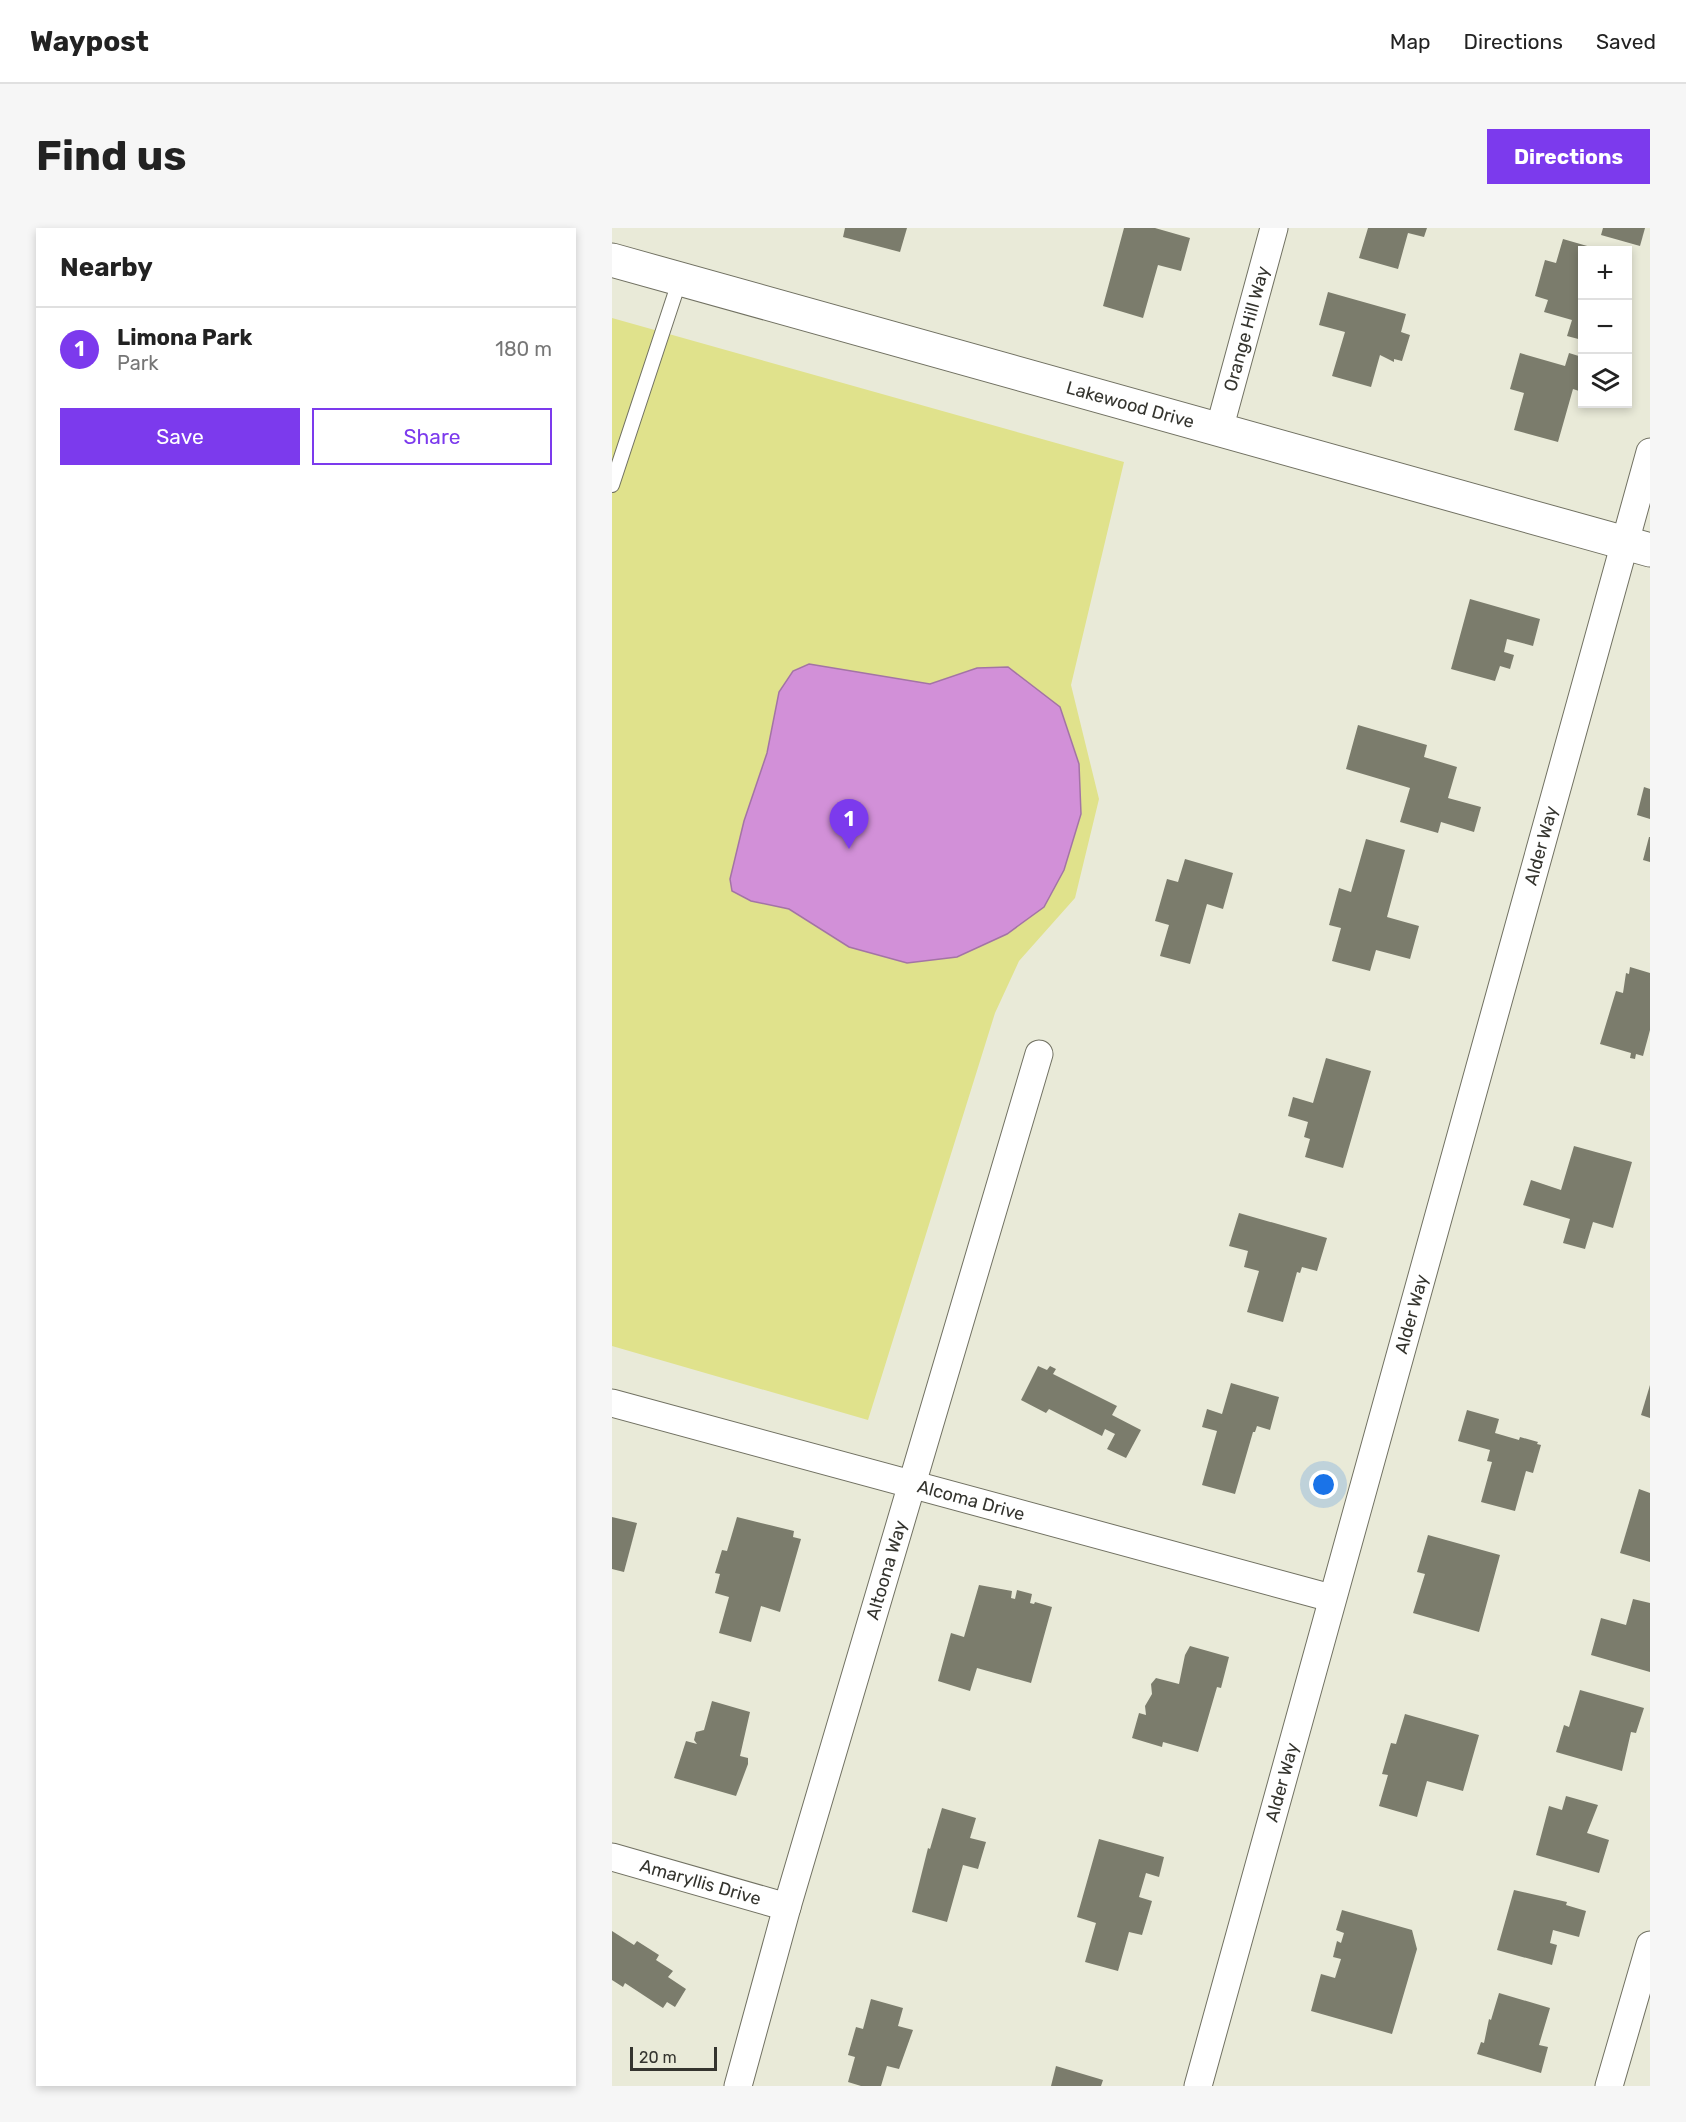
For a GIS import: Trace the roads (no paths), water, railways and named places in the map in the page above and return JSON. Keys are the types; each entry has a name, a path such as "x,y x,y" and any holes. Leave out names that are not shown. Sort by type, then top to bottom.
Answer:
{"street":[{"name":"Orange Hill Way","path":"1219,430 1274,228"},
{"name":"Lakewood Drive","path":"612,260 1637,547"},
{"name":"Alder Way","path":"1198,2086 1331,1598 1637,547 1650,452"},
{"name":"Altoona Way","path":"738,2086 787,1907 1039,1054"},
{"name":"Alcoma Drive","path":"612,1403 1331,1598"},
{"name":"Amaryllis Drive","path":"612,1857 787,1907"},
{"path":"1609,2086 1650,1945"}],"lane":[{"path":"612,485 680,279"}],"place":[{"name":"Limona Park","path":"849,849"}]}
